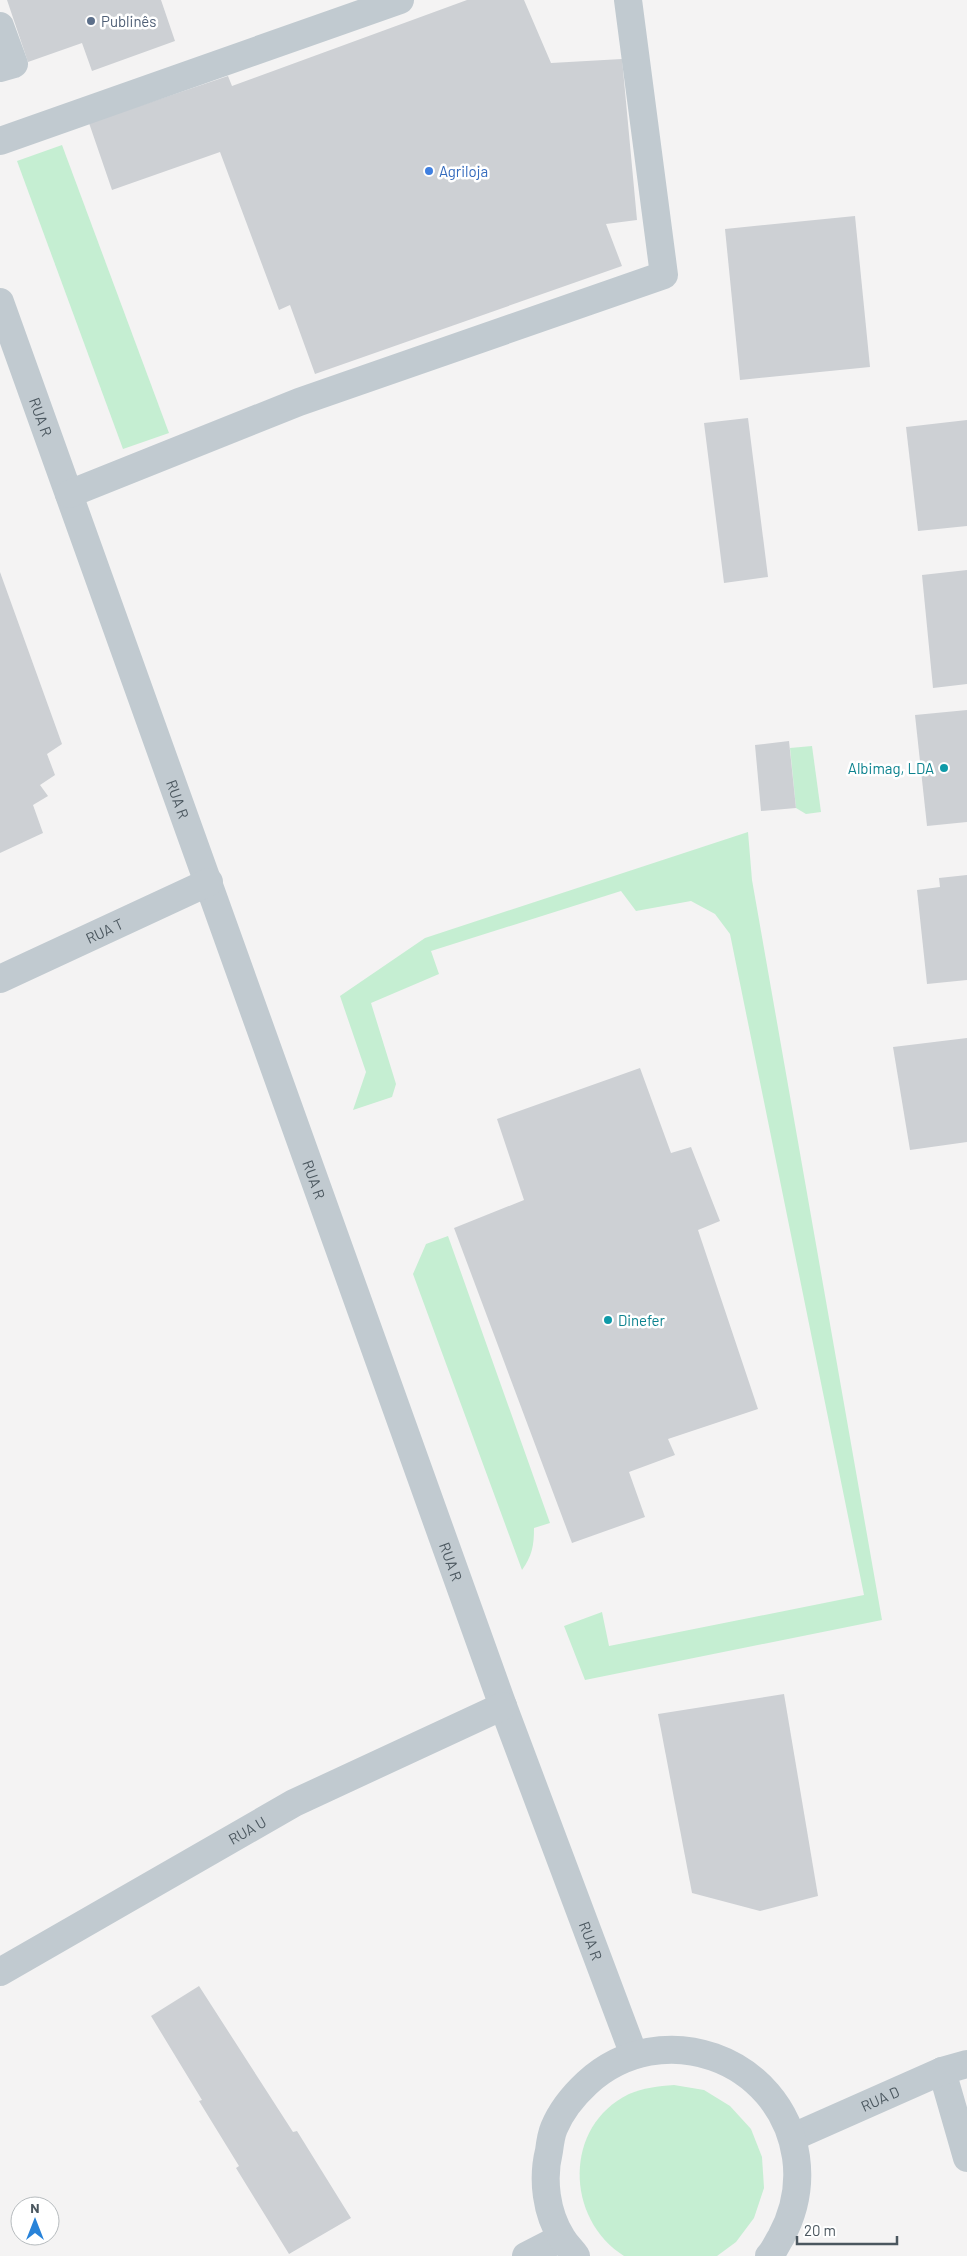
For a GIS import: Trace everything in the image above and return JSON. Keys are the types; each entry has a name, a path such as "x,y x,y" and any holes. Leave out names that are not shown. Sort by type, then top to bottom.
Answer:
{"street":[{"path":"0,141 400,0"},
{"path":"69,494 299,402 664,275 628,0"},
{"path":"0,26 14,64 0,68"},
{"name":"RUA R","path":"0,302 503,1706 634,2054"},
{"name":"RUA T","path":"0,979 209,882"},
{"name":"RUA U","path":"0,1972 8,1965 294,1803 503,1706"},
{"path":"526,2256 569,2247 548,2203 545,2165 554,2128 573,2096 600,2071 634,2054 673,2049 712,2056 747,2074 775,2101 793,2137 799,2177 791,2218 769,2256"},
{"path":"954,2067 967,2158"},
{"name":"RUA D","path":"793,2137 954,2067"}],"green space":[{"path":"62,145 169,433 123,449 17,161"},
{"path":"812,746 821,812 806,814 796,808 790,748"},
{"path":"748,832 752,880 882,1620 585,1680 564,1626 602,1612 609,1646 864,1595 730,934 715,914 691,901 636,911 621,891 431,951 439,974 371,1003 396,1084 392,1097 353,1110 366,1072 340,996 425,938"},
{"path":"448,1236 550,1523 534,1528 532,1550 522,1570 413,1274 426,1244"},
{"path":"674,2085 704,2090 730,2106 751,2129 762,2157 764,2188 754,2218 736,2242 717,2256 624,2256 605,2240 591,2220 582,2197 580,2173 583,2150 592,2128 607,2109 634,2092"}],"building":[{"name":"Publinês","path":"7,0 161,0 175,41 92,71 82,43 28,62"},
{"name":"Agriloja","path":"467,0 524,0 551,63 622,59 637,220 606,224 622,266 315,374 290,305 279,310 220,152 112,190 89,123 228,76 232,86"},
{"path":"855,216 870,367 740,380 725,229"},
{"path":"748,418 768,577 724,583 704,423"},
{"path":"967,420 967,526 918,531 906,427"},
{"path":"967,570 967,684 933,688 922,575"},
{"path":"0,572 62,744 47,754 55,775 40,785 48,796 33,805 43,833 0,853"},
{"name":"Albimag, LDA","path":"967,710 967,822 927,826 915,715"},
{"path":"789,741 796,808 761,811 755,745"},
{"path":"967,875 967,980 927,984 917,890 940,887 939,878"},
{"path":"967,1038 967,1142 910,1150 893,1047"},
{"name":"Dinefer","path":"640,1068 671,1153 691,1147 720,1221 698,1230 758,1409 668,1439 675,1455 629,1472 645,1517 572,1543 454,1228 524,1200 497,1119"},
{"path":"784,1694 818,1896 760,1911 692,1893 658,1714"},
{"path":"199,1986 293,2132 297,2131 351,2218 289,2254 236,2168 239,2166 199,2101 202,2100 151,2016"}],"place":[{"name":"Publinês","path":"91,21"},
{"name":"Agriloja","path":"429,171"},
{"name":"Albimag, LDA","path":"944,768"},
{"name":"Dinefer","path":"608,1320"}]}
